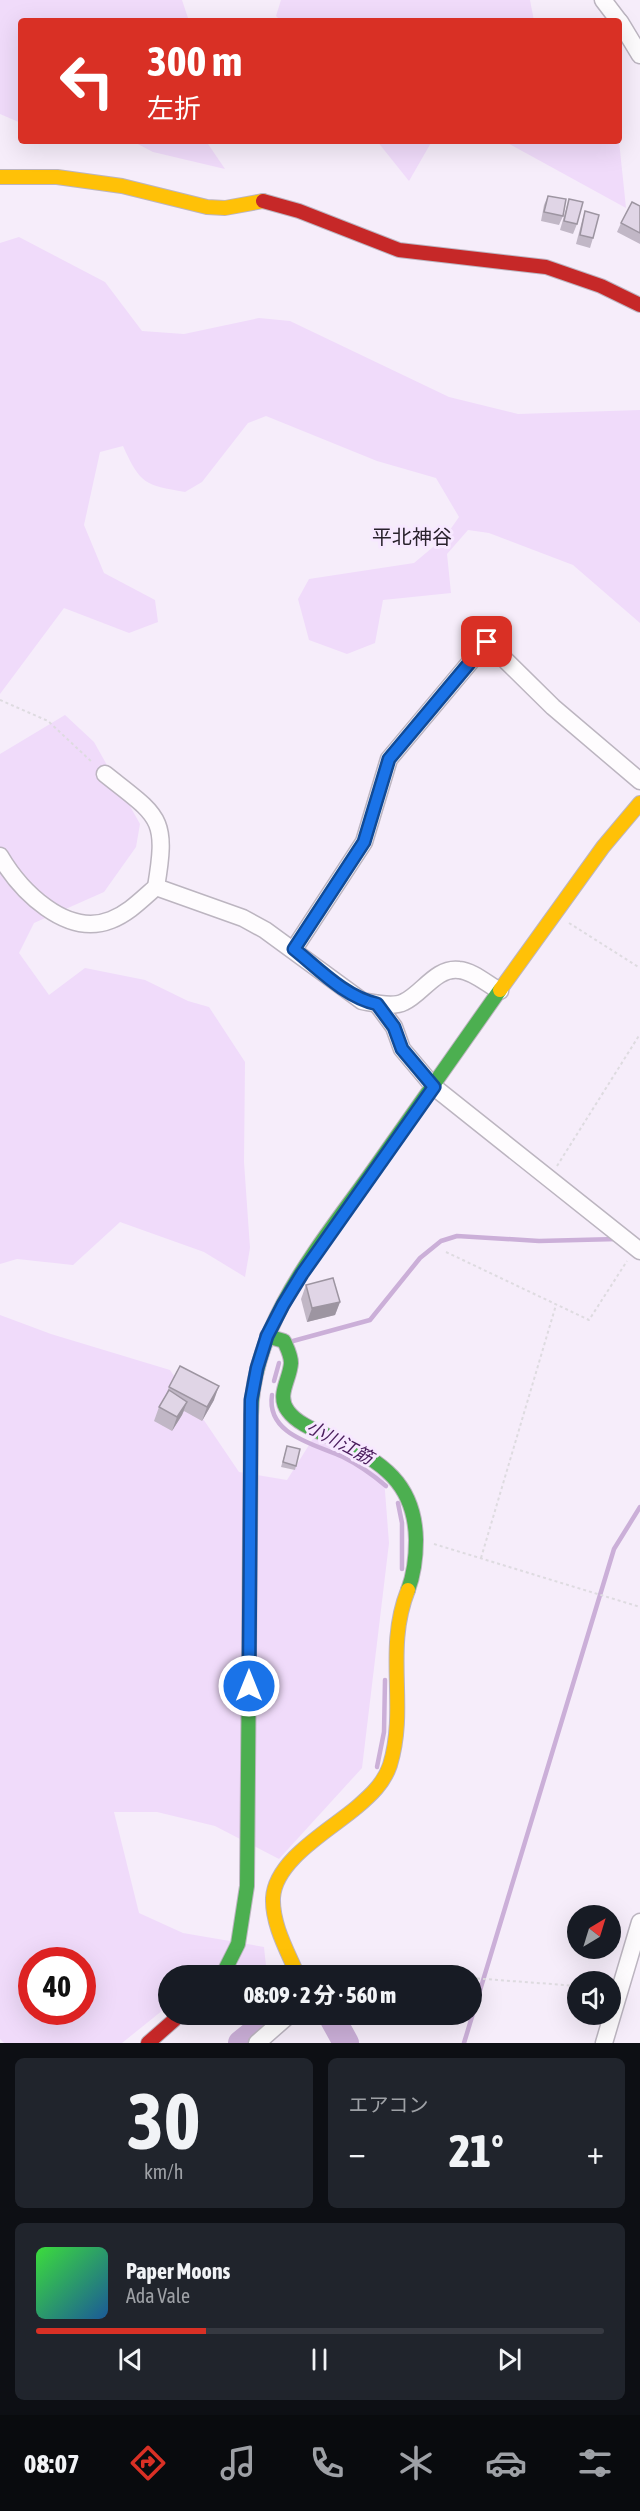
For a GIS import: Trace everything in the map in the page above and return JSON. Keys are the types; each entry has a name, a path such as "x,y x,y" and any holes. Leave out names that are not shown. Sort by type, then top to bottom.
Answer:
{"street":[{"path":"603,0 616,18"},
{"path":"622,27 640,55"},
{"path":"0,177 16,175 57,177 122,186 207,207 225,208 264,201 299,211 399,250 530,265 570,274 640,305"},
{"path":"294,949 364,842 389,759 487,642 553,708 640,781"},
{"path":"0,856 10,873 45,907 69,920 90,923 109,921 126,912 156,887 163,848 160,826 148,808 105,774"},
{"path":"228,1965 237,1950 244,1921 247,1886 251,1400 257,1368 267,1336 302,1274 554,913 610,838 640,803"},
{"path":"156,887 243,918 294,949 362,1001 377,1004 402,1003 441,974 456,969 467,972 500,991"},
{"path":"377,1004 394,1027 402,1049 434,1087 630,1244"},
{"path":"267,1336 284,1341 290,1355 282,1399 287,1410 296,1419 362,1454 392,1475 407,1494 413,1510 411,1581 397,1623 396,1705 393,1751 388,1771 366,1800 297,1854 278,1880 273,1894 280,1931 294,1965"},
{"path":"604,2043 640,1922"},
{"path":"148,2043 168,2025"},
{"path":"257,2043 277,2025"}],"path":[{"path":"0,700 48,721 105,774"},
{"path":"554,913 640,968"},
{"path":"549,1180 640,1034"},
{"path":"446,1252 589,1320 630,1244"},
{"path":"481,1557 556,1305"},
{"path":"414,1538 640,1607"},
{"path":"482,1979 567,1985"}],"shaded area":[{"path":"0,0 182,0 188,18 18,18 18,122 0,114"},
{"path":"281,0 530,0 533,18 278,18 276,16"},
{"path":"138,144 208,144 225,169 153,152"},
{"path":"379,144 430,144 409,181"},
{"path":"509,144 619,144 626,208"},
{"path":"19,237 105,282 142,331 184,334 259,318 290,321 449,397 518,414 640,410 640,623 573,565 489,533 468,530 447,554 451,593 383,600 375,643 347,654 309,640 298,599 309,579 414,563 445,537 459,517 436,478 377,461 266,416 248,423 202,482 185,492 145,481 134,468 123,446 100,452 84,525 104,573 155,600 158,622 129,633 64,608 0,694 0,243"},
{"path":"65,715 94,742 140,824 136,847 104,892 34,923 19,953 49,995 85,968 145,980 188,1001 209,1007 245,1062 244,1162 250,1248 245,1277 204,1252 120,1222 73,1265 17,1259 0,1264 0,754"},
{"path":"0,1315 51,1334 170,1370 239,1472 287,1480 314,1437 384,1478 389,1543 362,1768 279,1859 215,1826 157,1812 114,1812 139,1913 183,1933 264,1947 266,1965 158,1965 158,2014 122,2043 4,2043 0,2039"}],"building":[{"path":"548,196 566,199 563,216 544,212"},
{"path":"569,199 583,202 577,224 564,221"},
{"path":"632,202 640,206 640,233 621,223"},
{"path":"585,211 599,215 593,238 580,235"},
{"path":"333,1278 340,1302 312,1308 306,1285"},
{"path":"180,1366 219,1386 207,1407 169,1387"},
{"path":"169,1390 187,1402 177,1417 159,1407"},
{"path":"287,1446 300,1449 296,1466 283,1462"}],"waterway":[{"name":"小川江筋","path":"293,1341 370,1320 420,1258 441,1241 457,1236 539,1241 617,1239"},
{"name":"小川江筋","path":"274,1381 279,1363"},
{"name":"小川江筋","path":"272,1395 272,1409 284,1429 307,1442 349,1460 386,1486"},
{"name":"小川江筋","path":"398,1503 402,1523 402,1569"},
{"path":"464,2043 614,1549 640,1507"},
{"name":"小川江筋","path":"377,1767 384,1732 385,1680"},
{"path":"241,2043 263,2025"},
{"path":"336,2025 346,2043"}],"traffic: fast":[{"path":"251,1416 255,1381 264,1346 278,1313 296,1281 500,990"},
{"path":"267,1336 284,1341 290,1354 291,1363 283,1399 292,1416 310,1428 367,1456 381,1466 393,1477 410,1503 414,1520 416,1553 408,1590"},
{"path":"228,1965 238,1944 247,1886 249,1655"}],"traffic: slow":[{"path":"0,177 57,177 122,186 207,207 225,208 263,201"},
{"path":"500,990 603,847 640,803"},
{"path":"249,1655 251,1416"},
{"path":"293,1965 275,1918 273,1898 276,1884 293,1859 367,1798 381,1783 390,1765 397,1721 398,1634 401,1612 408,1590"}],"traffic: jam":[{"path":"263,201 299,211 399,250 546,267 601,286 640,305"},
{"path":"148,2043 168,2025"}],"district":[{"name":"平北神谷","path":"412,536"}],"route":[{"path":"249,1686 251,1400 257,1368 267,1336 302,1274 434,1087 402,1049 394,1027 377,1004 362,1001 294,949 364,842 389,759 487,642"}]}
